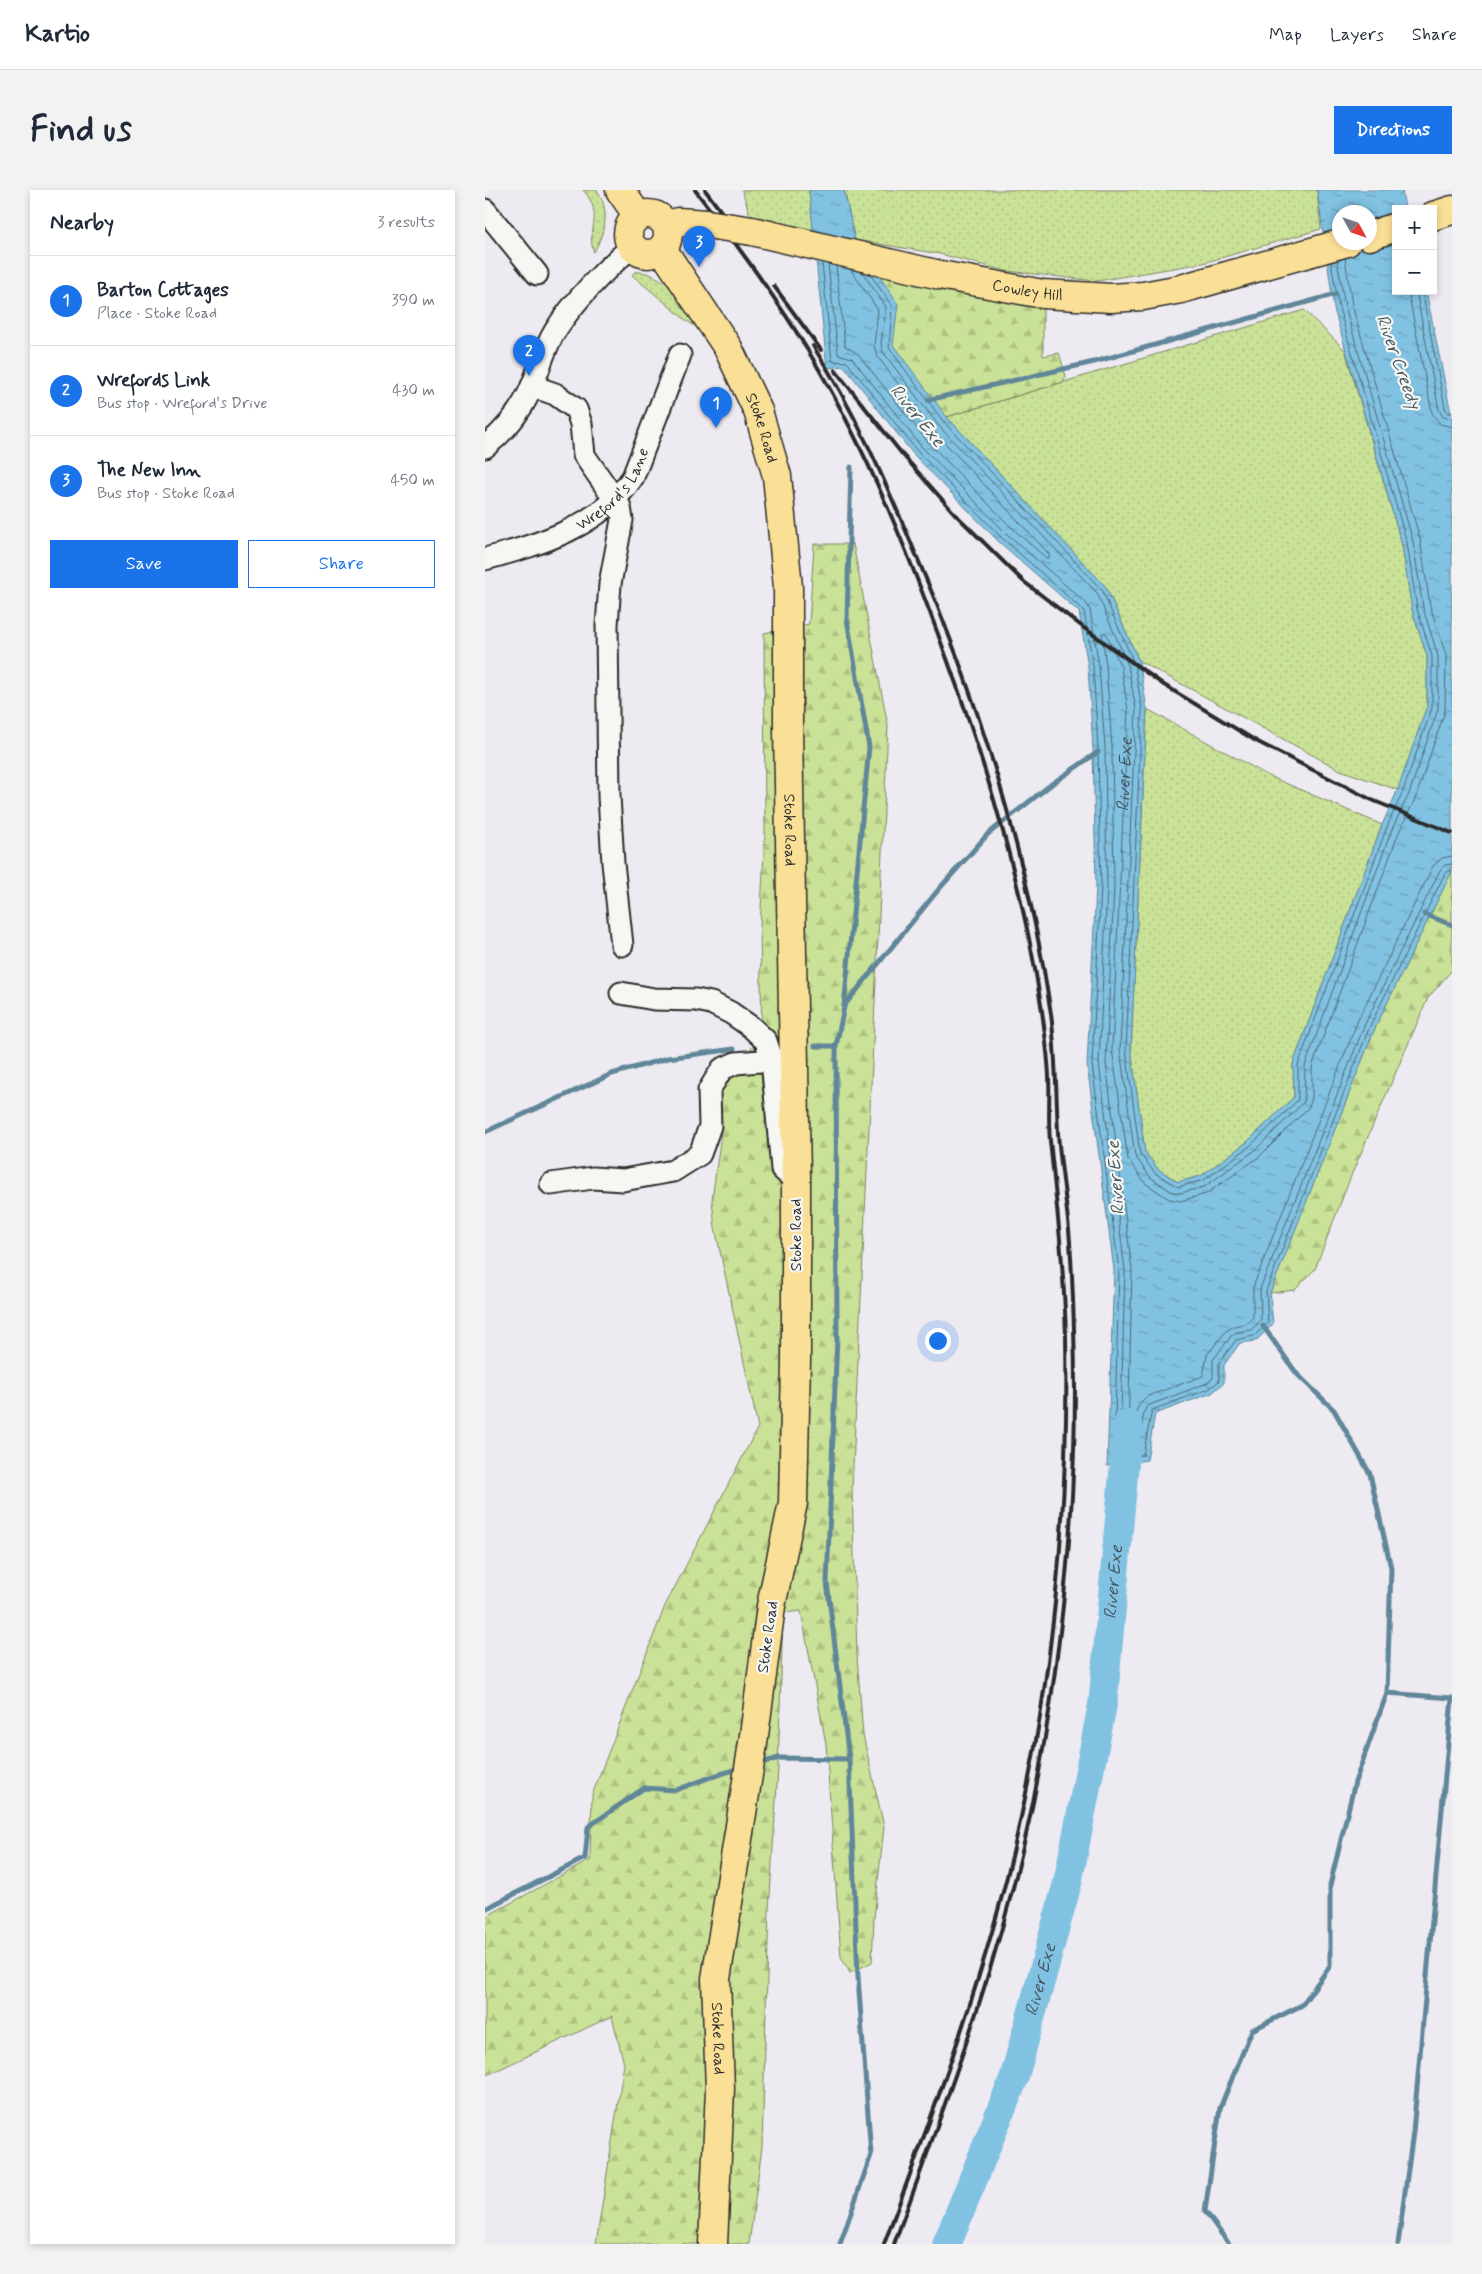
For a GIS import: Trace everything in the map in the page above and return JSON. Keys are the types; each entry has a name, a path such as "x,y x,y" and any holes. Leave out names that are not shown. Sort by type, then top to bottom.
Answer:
{"main road":[{"path":"620,190 639,216"},
{"path":"652,214 658,216 665,237 651,254 644,254 632,247 629,242 628,230 630,224 639,216 652,214"},
{"name":"Cowley Hill","path":"665,237 678,222 707,224 752,231 940,274 1043,294 1111,298 1143,296 1181,289 1332,247"},
{"path":"1377,234 1392,229"},
{"name":"Stoke Road","path":"665,237 738,368 767,437 781,496 788,587 788,757 797,1178 793,1503 771,1606 753,1742 716,1979 720,2089 713,2244"}],"street":[{"path":"485,210 537,274"},
{"path":"485,447 496,438 520,411 555,332 576,304 619,257 632,247"},
{"name":"Wreford's Lane","path":"485,559 526,548 586,523 624,491 633,477 680,355"},
{"path":"532,386 555,394 576,409 581,424 585,455 592,469 620,507 622,520 610,584 607,626 609,796 613,863 622,945"},
{"path":"621,993 654,999 696,1000 711,1003 731,1013 751,1027 765,1041 773,1060 782,1169 790,1176 797,1178"},
{"path":"551,1184 593,1178 623,1180 673,1171 700,1154 710,1126 709,1090 722,1069 736,1063 773,1060"}],"green space":[{"path":"583,190 597,190 604,206 605,221 601,237 594,252 592,245 593,208 590,199"},
{"path":"742,190 809,190 814,233 750,215"},
{"path":"844,190 1317,190 1321,229 1203,263 1097,281 1006,271 940,254 855,240"},
{"path":"874,270 932,288 1043,304 1043,356 1059,353 1066,376 1063,382 946,417 892,345 897,304"},
{"path":"635,272 655,276 664,282 680,298 699,324 695,326 687,321 632,275"},
{"path":"1304,310 1345,350 1402,545 1412,610 1427,656 1427,706 1398,790 1340,770 1139,661 1106,587 947,417"},
{"path":"814,544 853,544 888,726 852,1488 857,1656 863,1735 884,1827 874,1918 872,1962 850,1973 841,1957 826,1744 801,1611 783,1613 778,1769 769,1910 762,2147 749,2244 596,2244 624,2064 612,2016 485,2076 485,1917 590,1860 592,1795 665,1606 758,1427 715,1228 712,1200 721,1134 719,1087 762,1035 760,929 765,832 764,633 809,624"},
{"path":"1147,709 1269,776 1382,825 1293,1064 1294,1097 1247,1142 1201,1176 1178,1182 1158,1169 1145,1152 1131,1049"},
{"path":"1452,871 1452,970 1428,998 1351,1176 1315,1269 1295,1290 1270,1293 1375,1028"}],"water":[{"name":"River Creedy","path":"809,190 844,190 855,240 898,304 893,345 947,417 1106,587 1139,661 1147,709 1131,1049 1145,1152 1158,1169 1178,1182 1201,1176 1247,1142 1294,1097 1293,1064 1382,825 1398,789 1427,706 1427,656 1412,610 1402,545 1334,309 1317,190 1402,190 1404,205 1392,205 1392,295 1427,295 1452,418 1452,871 1375,1028 1270,1293 1273,1324 1256,1341 1240,1343 1224,1365 1224,1383 1212,1393 1155,1414 1147,1460 1107,1466 1114,1270 1087,1064 1096,887 1093,749 1088,667 1079,612 998,541 913,454 844,366 827,368"}],"waterway":[{"path":"928,400 1094,362 1336,294"},
{"path":"840,2244 871,2155 858,1977 849,1759 827,1582 837,1337 836,1046 844,1007 869,747 847,619 851,467"},
{"path":"844,1006 939,889 988,834 1053,783 1098,752"},
{"path":"1424,914 1452,925"},
{"path":"815,1046 836,1046"},
{"path":"485,1132 612,1074 668,1058 734,1049"},
{"path":"1229,2244 1205,2211 1220,2108 1252,2030 1302,2005 1330,1966 1330,1885 1355,1782 1387,1693 1391,1568 1370,1474 1334,1410 1297,1374 1263,1326"},
{"name":"River Exe","path":"947,2244 1014,2078 1068,1881 1103,1702 1128,1424"},
{"path":"1387,1693 1452,1698 1413,2132 1398,2244"},
{"path":"758,1764 779,1758 849,1759"},
{"path":"485,1909 585,1858 588,1827 644,1788 676,1790 740,1768"}],"railway":[{"path":"695,190 757,273 813,359 852,431 902,542 961,699 1003,831 1015,876 1034,966 1048,1060 1049,1133 1060,1238 1066,1336 1065,1460 1062,1523 1050,1647 1031,1770 1018,1831 991,1936 958,2040 884,2244"},
{"path":"705,190 735,230"},
{"path":"774,286 821,350"},
{"path":"813,346 842,395 868,446 937,605 979,719 1014,836 1029,896 1051,1014 1059,1144 1069,1230 1072,1280 1075,1385 1072,1496 1063,1607 1039,1772 1012,1893 977,2011 894,2244"},
{"path":"835,370 902,454 955,514 1023,581 1084,628 1164,685 1256,741 1372,800 1452,833"}],"place":[{"name":"The New Inn","path":"699,267"},
{"name":"Wrefords Link","path":"529,376"},
{"name":"Barton Cottages","path":"716,428"}]}
